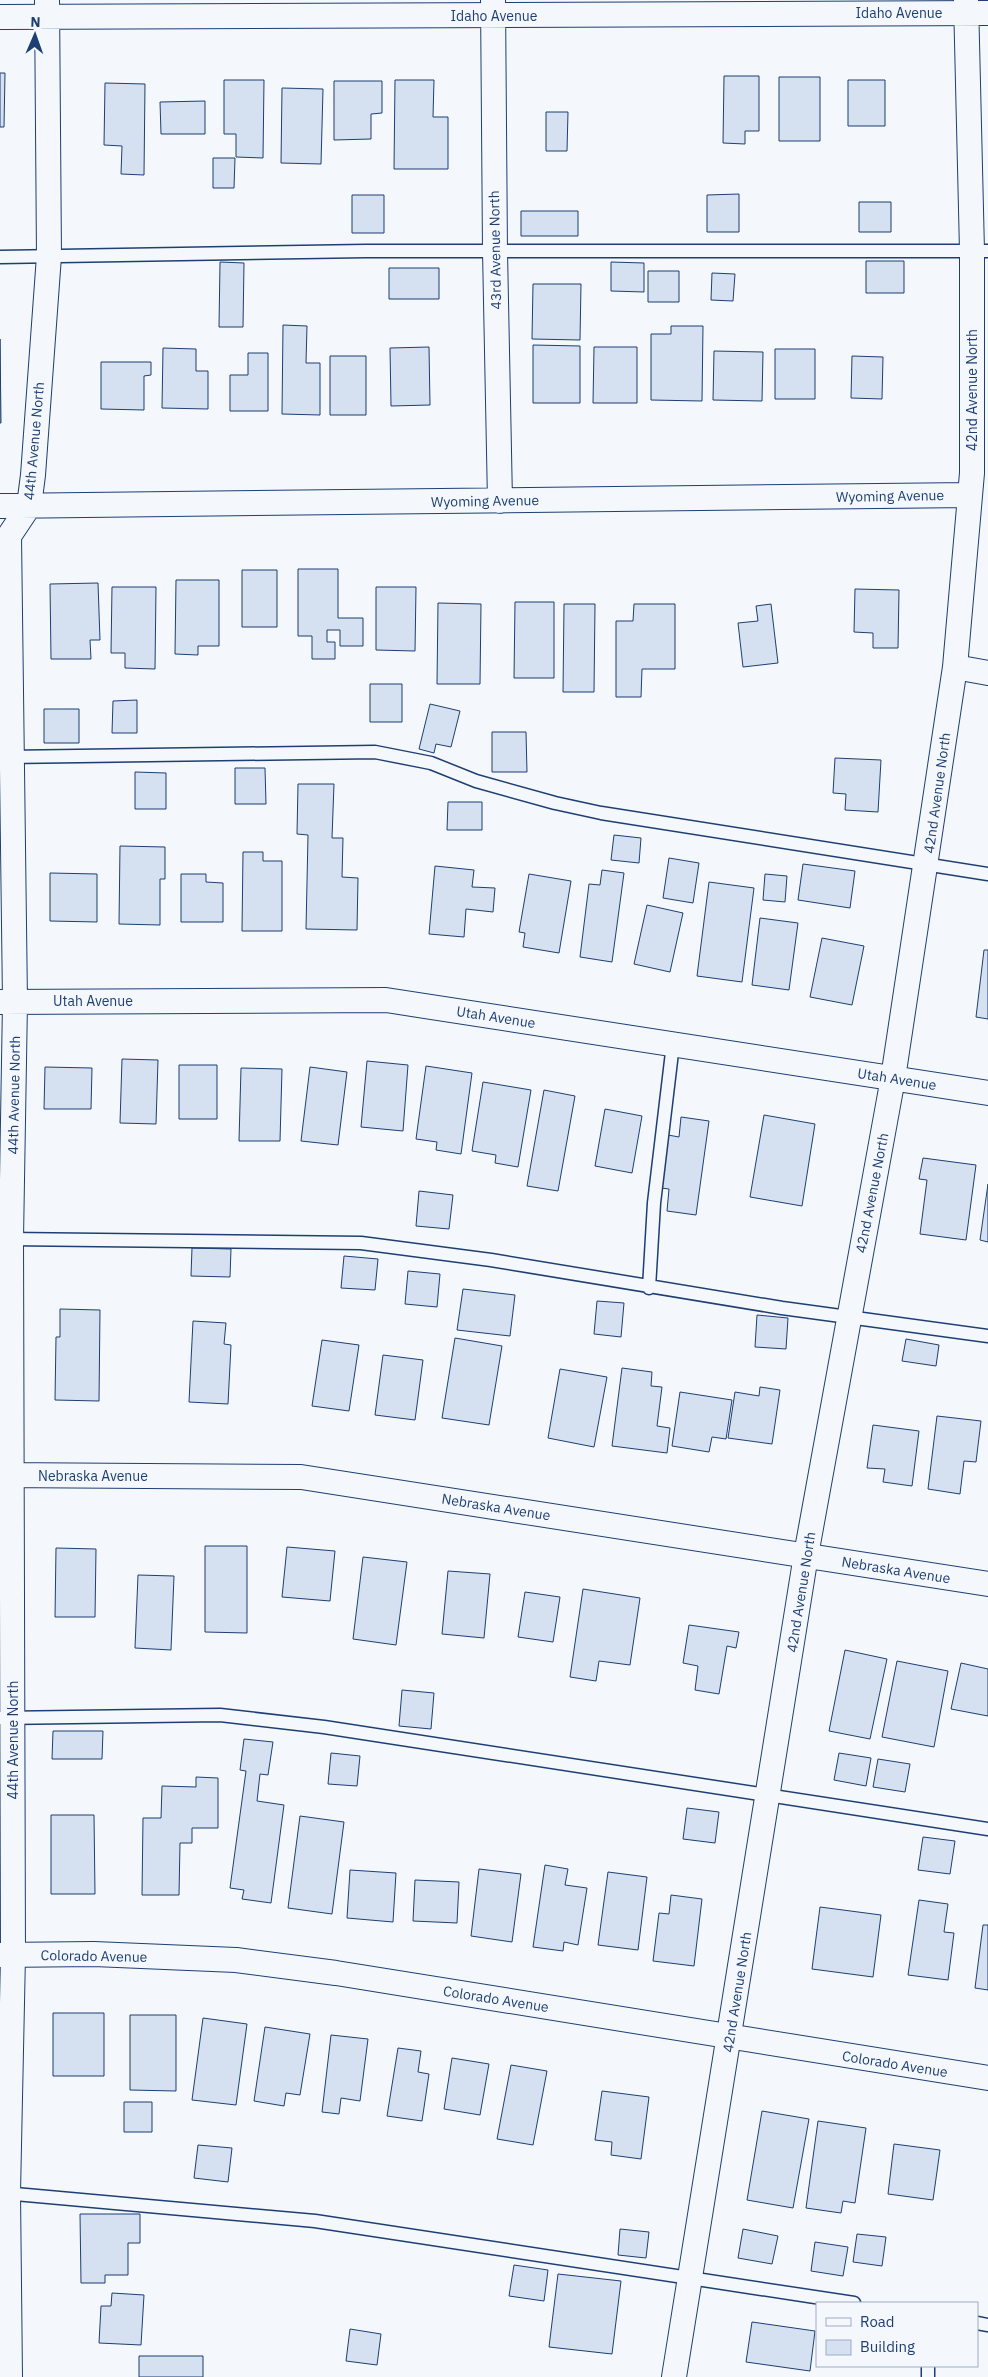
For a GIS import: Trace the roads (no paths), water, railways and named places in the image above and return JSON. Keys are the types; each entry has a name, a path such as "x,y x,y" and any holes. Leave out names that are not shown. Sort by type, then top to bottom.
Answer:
{"street":[{"name":"Idaho Avenue","path":"0,17 47,8 974,9"},
{"name":"44th Avenue North","path":"10,2377 4,2193 7,1955 5,1475 8,1002 6,757 9,536 29,506 33,475 49,256 47,8"},
{"name":"43rd Avenue North","path":"493,8 494,251 500,501"},
{"name":"42nd Avenue North","path":"674,2377 806,1555 893,1078 927,864 955,667 977,480 980,251 974,9"},
{"name":"Wyoming Avenue","path":"0,506 500,501 977,480"},
{"path":"955,667 988,673"},
{"name":"Utah Avenue","path":"8,1002 386,1000 988,1093"},
{"name":"Nebraska Avenue","path":"5,1475 301,1477 988,1584"},
{"name":"Colorado Avenue","path":"7,1955 94,1954 236,1960 336,1973 729,2038 988,2078"}],"lane":[{"path":"0,257 366,251 980,251"},
{"path":"6,757 375,752 431,763 476,781 555,803 601,813 988,874"},
{"path":"649,1288 654,1203 673,1044"},
{"path":"6,1239 361,1243 490,1260 649,1288 848,1318 988,1336"},
{"path":"6,1718 220,1715 403,1738 988,1830"},
{"path":"4,2193 315,2221 848,2302"}]}
